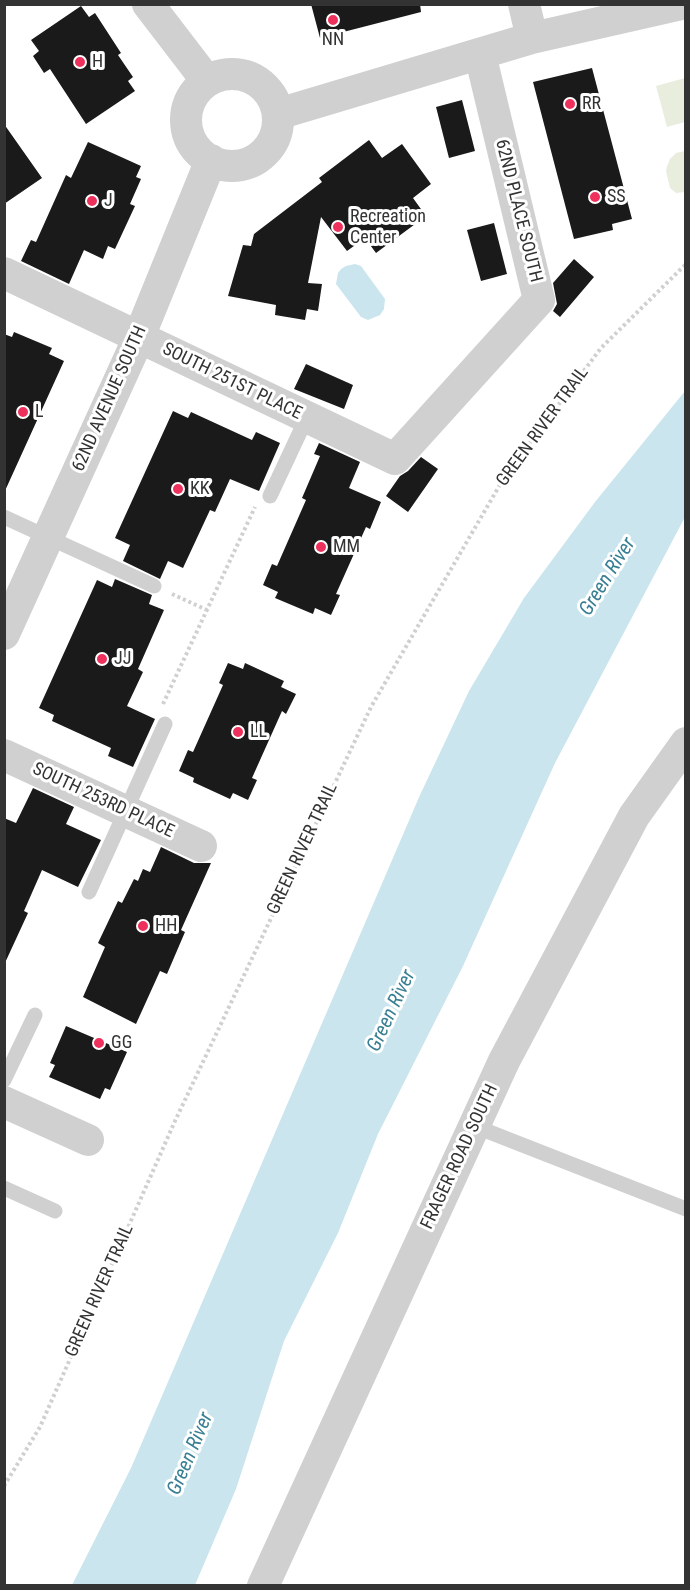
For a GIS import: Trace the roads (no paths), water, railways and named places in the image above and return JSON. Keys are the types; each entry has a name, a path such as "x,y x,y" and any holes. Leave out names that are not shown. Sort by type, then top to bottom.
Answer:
{"street":[{"path":"148,4 207,81"},
{"path":"524,4 532,38"},
{"path":"279,114 532,38 682,4"},
{"name":"62ND PLACE SOUTH","path":"395,459 539,300 480,54"},
{"path":"236,73 252,77 265,87 274,99 279,114 275,135 264,153 253,161 239,165 225,165 211,160 198,151 190,137 186,122 188,106 195,92 207,81 221,75 236,73"},
{"name":"62ND AVENUE SOUTH","path":"4,634 139,337 211,160"},
{"name":"SOUTH 251ST PLACE","path":"4,273 395,459"},
{"name":"FRAGER ROAD SOUTH","path":"263,1586 504,1061 634,816 686,743"},
{"name":"SOUTH 253RD PLACE","path":"4,755 201,846"},
{"path":"4,1102 88,1140"}],"lane":[{"path":"270,496 307,417"},
{"path":"4,517 154,586"},
{"path":"89,892 165,724"},
{"path":"4,1080 35,1015"},
{"path":"474,1126 686,1209"},
{"path":"4,1188 55,1211"}],"water":[{"path":"355,264 361,266 385,299 384,309 380,315 368,320 361,317 336,284 341,269"},
{"name":"Green River","path":"685,391 685,517 555,763 463,966 378,1134 338,1233 284,1341 236,1489 195,1585 72,1585 131,1468 420,795 469,691 524,598 595,502"}],"place":[{"name":"NN","path":"333,20"},
{"name":"H","path":"80,62"},
{"name":"RR","path":"570,104"},
{"name":"SS","path":"595,197"},
{"name":"J","path":"92,201"},
{"name":"Recreation Center","path":"338,227"},
{"name":"L","path":"23,412"},
{"name":"KK","path":"178,489"},
{"name":"MM","path":"321,547"},
{"name":"JJ","path":"102,659"},
{"name":"LL","path":"238,732"},
{"name":"HH","path":"143,926"},
{"name":"GG","path":"99,1043"}]}
